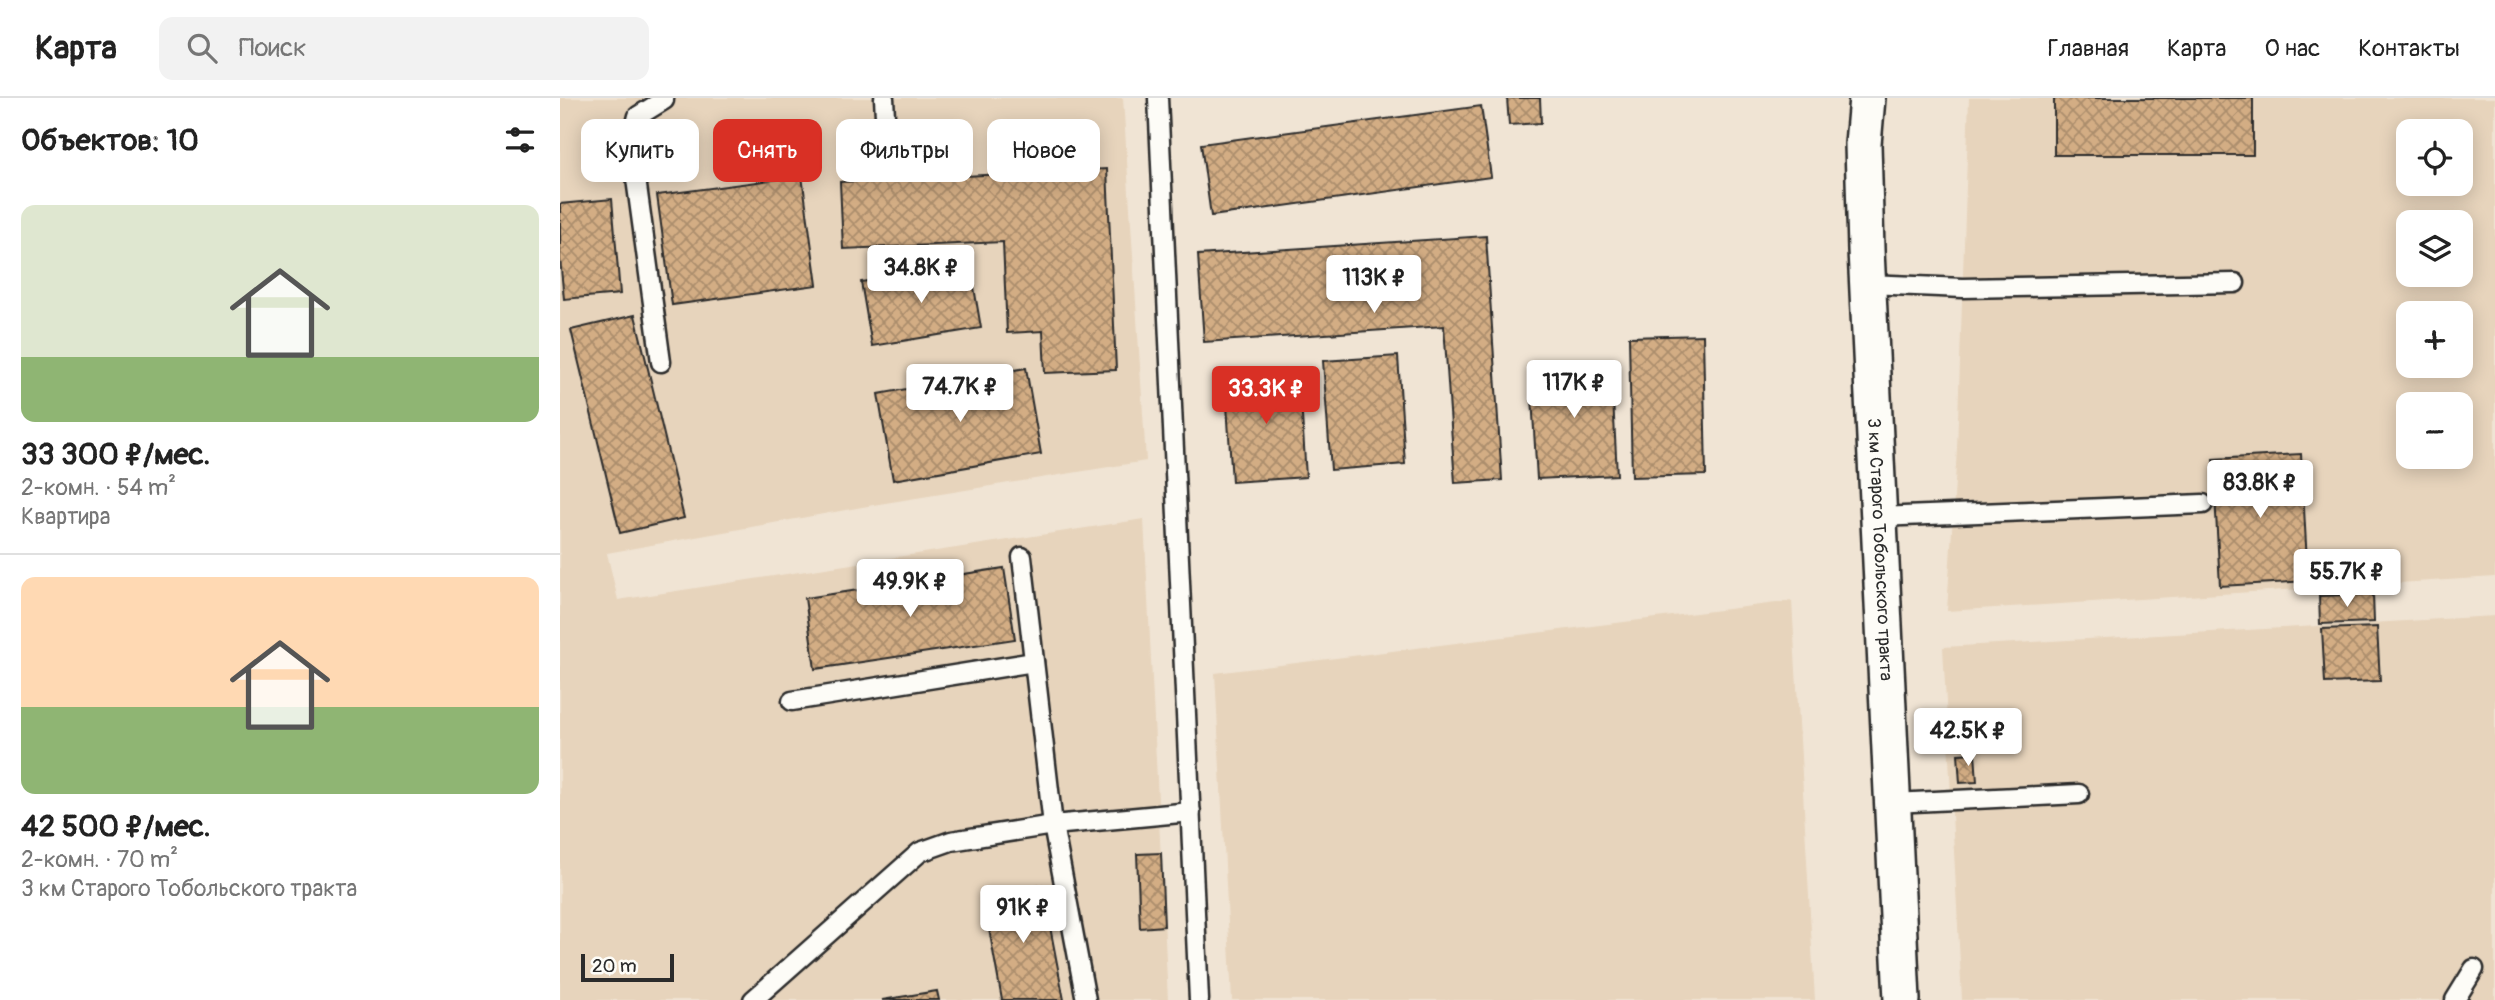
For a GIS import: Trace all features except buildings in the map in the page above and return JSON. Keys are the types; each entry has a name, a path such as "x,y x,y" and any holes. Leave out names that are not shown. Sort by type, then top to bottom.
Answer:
{"street":[{"name":"3 км Старого Тобольского тракта","path":"1867,98 1863,144 1868,284 1902,1000"}],"lane":[{"path":"884,98 885,119"},
{"path":"1158,98 1199,1000"},
{"path":"661,362 631,142 638,116 669,99"},
{"path":"1868,284 1963,288 2235,283"},
{"path":"1878,517 2203,504"},
{"path":"1022,557 1053,825 1086,1000"},
{"path":"792,701 1034,662"},
{"path":"1893,803 2079,794"},
{"path":"753,1000 920,852 951,841 1053,825 1191,812"},
{"path":"2455,1000 2474,969"}],"shaded area":[{"path":"560,98 1123,98 1146,461 879,504 607,553 618,600 1144,519 1168,1000 560,1000"},
{"path":"1969,98 2495,98 2495,577 1947,611 1957,449"},
{"path":"1792,601 1815,1000 1232,1000 1215,673"},
{"path":"2495,616 2495,1000 1962,1000 1943,647"}]}
